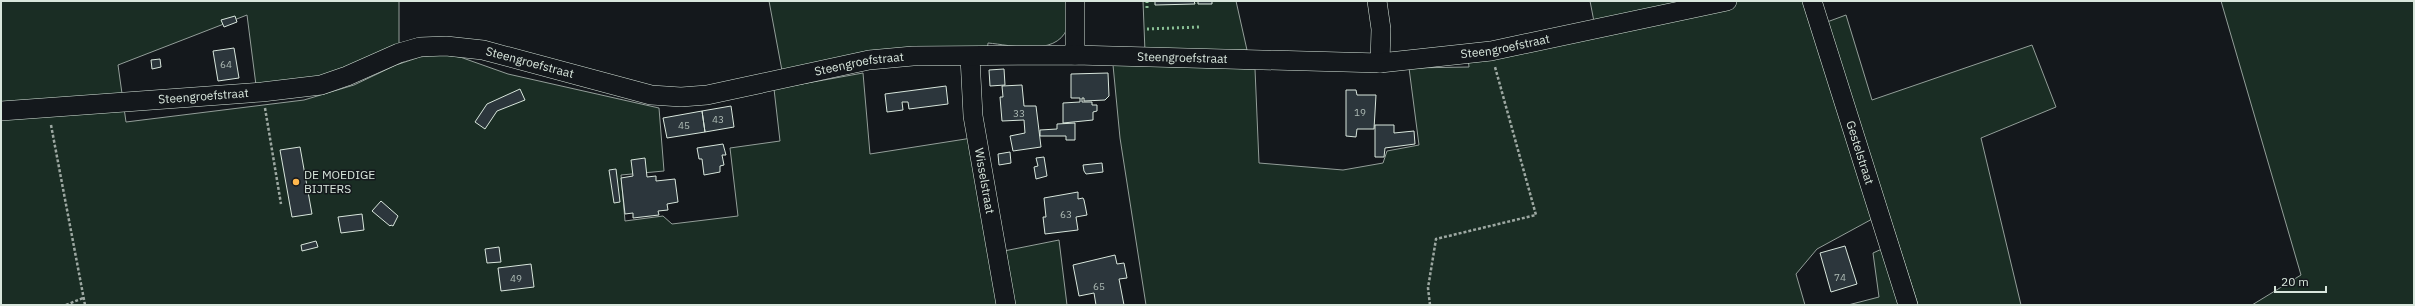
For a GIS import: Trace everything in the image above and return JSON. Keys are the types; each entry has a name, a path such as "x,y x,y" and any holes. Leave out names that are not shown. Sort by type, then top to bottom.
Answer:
{"street":[{"path":"1074,1 1074,55"},
{"path":"1377,1 1381,29 1380,63"},
{"name":"Steengroefstraat","path":"1,111 262,92 321,85 347,76 399,53 420,47 446,46 483,50 651,95 681,97 706,95 869,60 913,56 970,57 1074,55 1380,63 1491,51 1727,1"},
{"name":"Gestelstraat","path":"1812,1 1908,305"},
{"name":"Wisselstraat","path":"970,57 973,116 1006,305"}],"path":[{"path":"1430,305 1428,288 1436,239 1536,215 1491,51"},
{"path":"262,92 281,204"},
{"path":"48,108 85,305"},
{"path":"66,305 83,298"}],"green space":[{"path":"1,1 399,1 399,48 354,70 257,93 247,15 118,65 126,122 304,100 354,85 396,65 420,57 439,54 460,57 508,74 659,108 664,171 621,175 625,221 663,216 672,224 738,216 730,148 780,141 774,89 863,73 870,154 972,138 1004,251 1059,240 1067,305 1,305"},
{"path":"769,1 1071,1 1067,29 1061,38 1053,43 1043,46 1020,47 988,43 987,53 783,76"},
{"path":"1143,1 1236,1 1247,50 1145,52"},
{"path":"1590,1 1805,1 1874,218 1817,249 1796,274 1805,305 1146,305 1120,138 1113,65 1255,69 1259,163 1343,170 1383,163 1387,151 1419,145 1409,68 1469,67 1468,57 1596,32"},
{"path":"2221,1 2414,1 2414,305 2252,305 2301,275"},
{"path":"1846,15 1872,100 2032,45 2056,107 1981,138 2021,305 1918,305 1827,22"},
{"path":"1884,248 1901,305 1848,305 1879,297 1873,253"}],"building":[{"path":"1155,1 1194,1 1195,4 1155,5"},
{"path":"1198,1 1212,1 1212,4 1198,4"},
{"path":"235,16 237,22 224,27 221,20"},
{"path":"234,48 239,78 218,81 213,51"},
{"path":"160,59 161,67 152,69 151,60"},
{"path":"1004,69 1005,85 990,86 989,70"},
{"path":"1108,73 1109,96 1105,100 1084,101 1084,98 1082,98 1082,102 1092,102 1092,105 1097,105 1097,111 1093,112 1093,120 1063,123 1063,103 1080,102 1080,98 1071,98 1071,74"},
{"path":"1022,85 1024,106 1036,106 1041,147 1013,151 1010,136 1025,133 1024,120 1002,121 1000,97 1003,97 1002,86"},
{"path":"946,86 948,104 909,109 908,102 902,102 903,110 887,112 885,94"},
{"path":"520,89 525,100 497,111 485,129 475,122 487,104"},
{"path":"1346,90 1356,90 1357,95 1376,95 1374,129 1357,129 1356,137 1346,136"},
{"path":"731,106 734,127 705,132 702,111"},
{"path":"702,111 705,132 667,138 663,118"},
{"path":"1075,123 1075,140 1066,140 1066,136 1040,136 1040,130 1057,129 1057,124"},
{"path":"1375,125 1394,125 1394,133 1414,131 1415,144 1385,148 1384,157 1375,157"},
{"path":"723,144 726,155 722,155 724,165 720,166 720,172 704,175 702,159 699,159 697,148"},
{"name":"DE MOEDIGE BIJTERS","path":"300,147 312,214 292,217 280,150"},
{"path":"1010,152 1011,163 999,165 998,154"},
{"path":"1044,157 1047,176 1036,179 1034,167 1038,166 1036,158"},
{"path":"645,158 647,177 656,176 656,181 675,179 678,202 667,204 668,210 658,211 659,215 633,218 633,213 625,214 621,178 633,176 631,160"},
{"path":"1102,163 1103,172 1086,174 1084,171 1083,165"},
{"path":"616,169 620,202 614,203 609,170"},
{"path":"1078,192 1078,199 1083,198 1084,200 1087,215 1076,217 1078,230 1045,234 1043,217 1046,217 1044,198"},
{"path":"381,201 398,216 393,226 390,226 372,211"},
{"path":"362,214 364,230 341,233 338,217"},
{"path":"316,241 318,247 302,251 301,245"},
{"path":"1845,246 1857,284 1831,292 1820,253"},
{"path":"499,247 501,262 487,263 485,249"},
{"path":"1115,255 1117,264 1124,263 1127,278 1119,279 1124,305 1096,305 1094,293 1079,296 1073,265"},
{"path":"531,264 534,287 501,291 498,268"}],"hedge":[{"path":"1147,1 1147,10"},
{"path":"1147,29 1199,27"}],"place":[{"name":"DE MOEDIGE BIJTERS","path":"296,182"}]}
